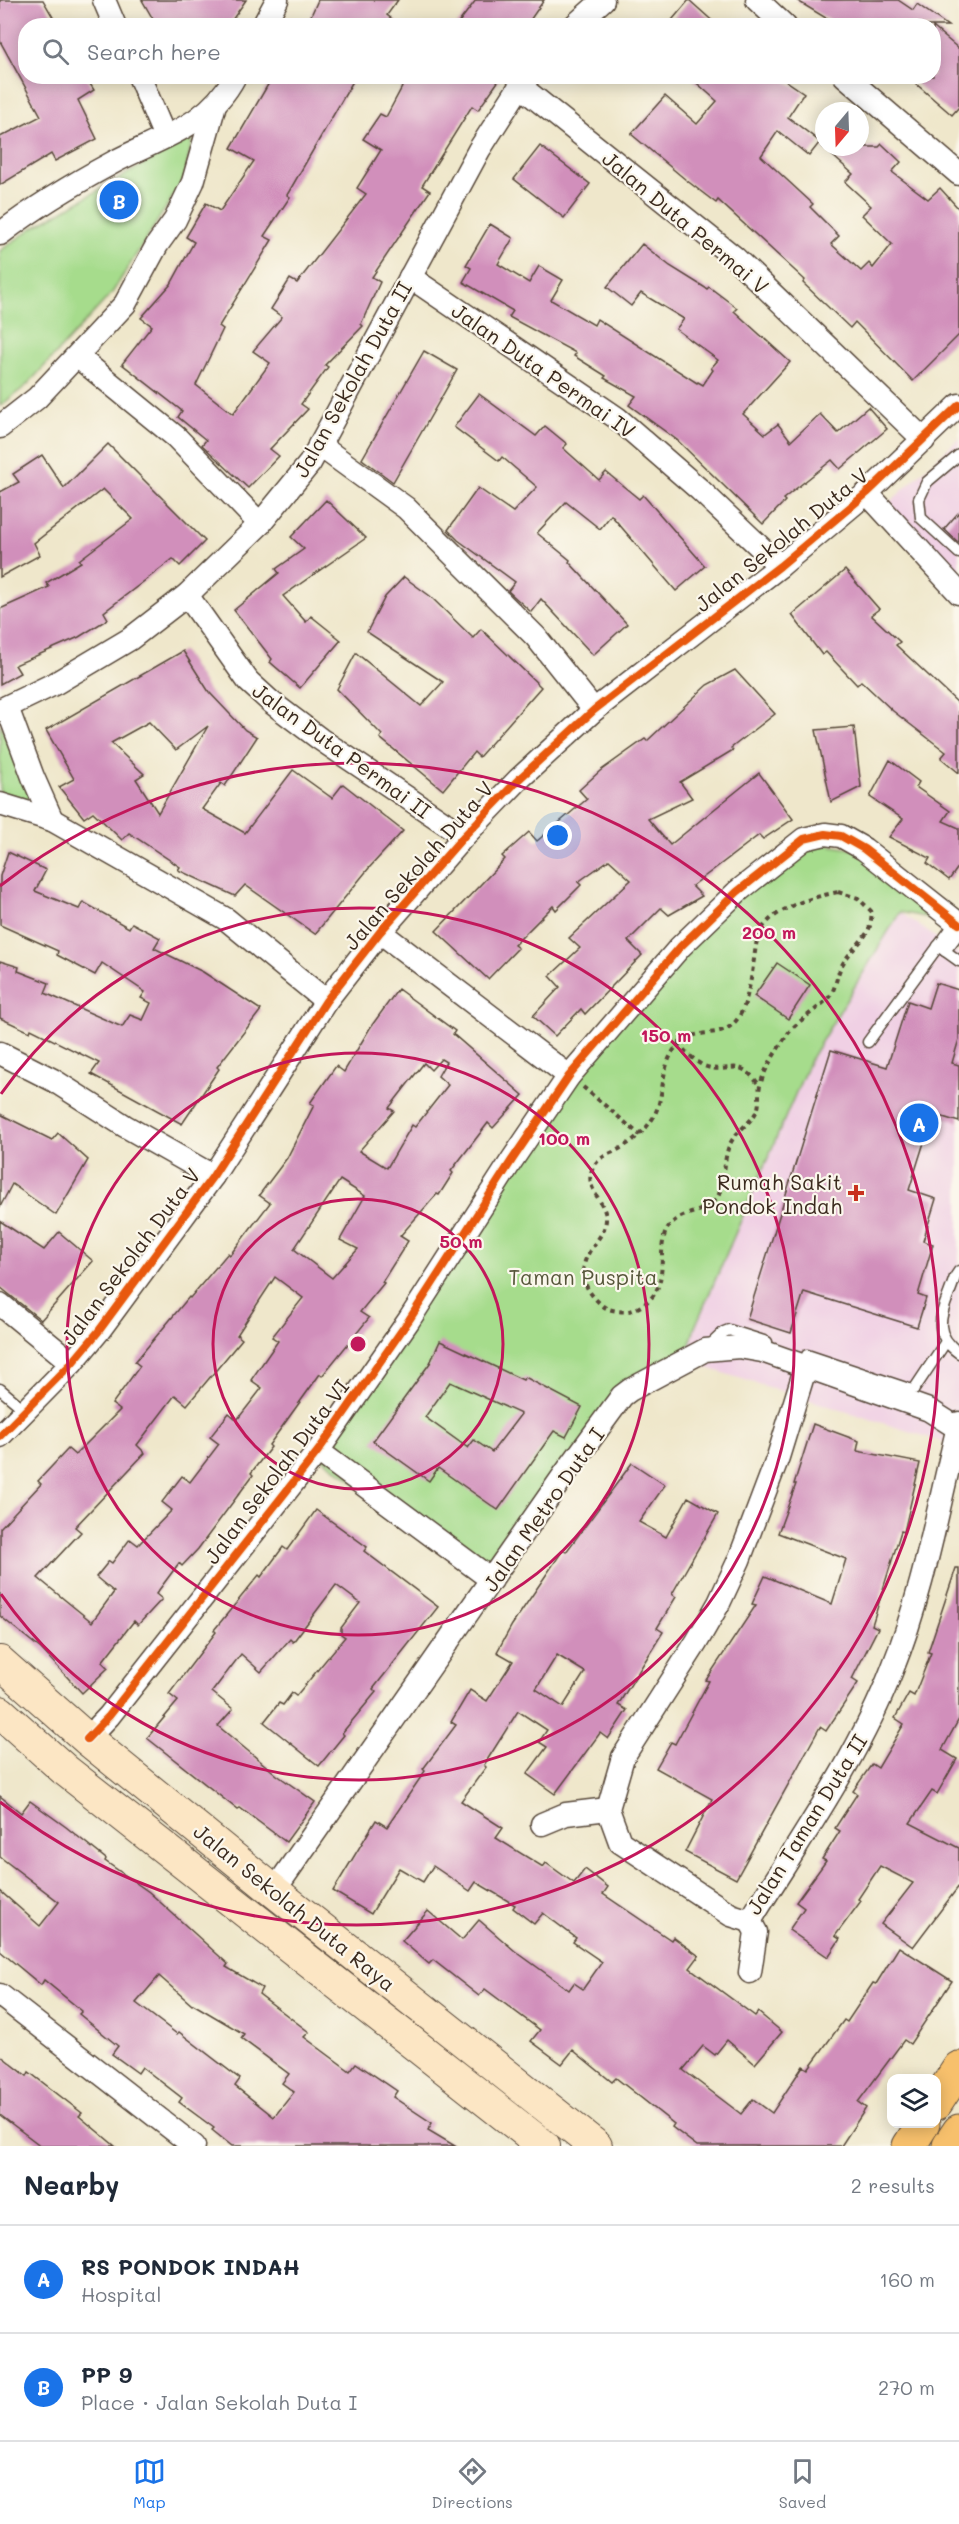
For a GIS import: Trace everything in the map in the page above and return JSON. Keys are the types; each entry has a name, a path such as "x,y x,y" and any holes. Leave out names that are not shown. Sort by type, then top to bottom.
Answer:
{"highway":[{"path":"941,2095 959,2068"},
{"path":"909,2146 920,2128"},
{"path":"949,2146 959,2131"}],"street":[{"path":"104,0 112,18"},
{"path":"267,18 277,0"},
{"path":"583,18 603,0"},
{"path":"757,0 776,18"},
{"path":"142,84 165,137"},
{"path":"0,426 38,398 125,304 157,245 176,220 193,183 214,108 230,84"},
{"name":"Jalan Sekolah Duta II","path":"4,708 56,683 129,639 187,595 260,524 310,463 479,150 522,84"},
{"name":"Jalan Duta Permai V","path":"528,84 734,257 924,440"},
{"path":"854,84 959,174"},
{"path":"0,234 21,218 112,163 194,123 214,108"},
{"name":"Jalan Duta Permai IV","path":"410,277 617,418 700,490 780,566"},
{"path":"78,357 176,437 260,524"},
{"name":"Jalan Sekolah Duta V","path":"0,1436 72,1363 105,1323 213,1176 326,1000 380,932 465,836 519,779 594,710 780,566 867,493 959,405"},
{"path":"319,445 406,508 536,637 594,710"},
{"path":"867,493 959,593"},
{"name":"Jalan Duta Permai II","path":"187,595 248,681 271,702 320,739 465,836"},
{"path":"4,708 52,820"},
{"path":"0,804 52,820 226,919 326,1000"},
{"name":"Jalan Sekolah Duta VI","path":"87,1739 109,1716 318,1451 409,1320 569,1076 680,947 737,892 804,839 825,834 841,836 864,849 958,926"},
{"path":"380,932 569,1076"},
{"path":"0,1053 53,1080 125,1126 213,1176"},
{"path":"0,1304 72,1363"},
{"name":"Jalan Metro Duta I","path":"274,1891 564,1475 622,1396 654,1375 705,1350 739,1347 762,1351 806,1366 959,1423"},
{"path":"542,1824 566,1814 608,1809 623,1757 696,1643 719,1603 739,1560 778,1457 806,1366"},
{"name":"Jalan Taman Duta II","path":"608,1809 620,1842 731,1915 750,1921 871,1718 892,1671 922,1582 959,1423"},
{"name":"Jalan Sekolah Duta VI","path":"318,1451 492,1580"},
{"name":"Jalan Sekolah Duta Raya","path":"0,1662 87,1739 274,1891 596,2146"},
{"name":"Jalan Sekolah Duta Raya","path":"0,1712 65,1770 544,2146"},
{"path":"750,1921 756,1932 750,1972"},
{"path":"0,1995 194,2146"}],"lane":[{"path":"959,454 927,482 919,499 921,518 959,553"},
{"path":"868,1042 958,926"},
{"path":"942,949 959,961"},
{"path":"959,1271 954,1277 940,1323 945,1343 959,1353"},
{"path":"705,1350 729,1330 912,1390 945,1343"},
{"path":"0,1389 25,1410"}],"path":[{"path":"838,892 858,898 872,912 869,931 853,947 840,968 831,994 787,1034 760,1085 758,1108 749,1122 731,1141 726,1157 724,1182 715,1201 703,1210 672,1222 662,1238 663,1259 659,1284 649,1301 631,1311 608,1310 588,1294 583,1273 589,1252 602,1234 606,1219 603,1203 592,1190 591,1172 600,1157 621,1148 640,1135 653,1118 661,1097 666,1060 678,1043 697,1033 718,1032 734,1024 746,1004 758,937 774,915 813,896 838,892"},
{"path":"678,1043 704,1066 721,1069 735,1066 750,1072 760,1085"},
{"path":"569,1076 640,1135"}],"shaded area":[{"path":"959,438 959,582 876,515"},
{"name":"Rumah Sakit Pondok Indah","path":"900,912 959,954 959,1447 685,1361 695,1327 810,1060"}],"green space":[{"path":"193,136 184,179 112,293 27,385 0,406 0,251 34,227"},
{"path":"0,723 36,808 0,796"},
{"name":"Taman Puspita","path":"804,841 863,851 955,923 900,912 810,1060 695,1327 685,1361 632,1392 493,1585 314,1452 566,1083 681,948"}],"building":[{"path":"0,0 43,0 53,18 18,18 18,74 0,41"},
{"path":"142,0 246,0 234,18 152,18"},
{"path":"318,0 398,0 387,15 391,18 310,18"},
{"path":"476,0 544,0 532,18 462,18"},
{"path":"689,0 709,18 674,18"},
{"path":"796,0 898,0 913,10 917,4 937,18 826,18"},
{"path":"941,34 959,49 959,107 952,115 916,84 941,84"},
{"path":"24,84 90,84 94,90 78,100 97,139 55,161 51,154 0,185 0,137 41,116"},
{"path":"268,84 351,84 287,195 290,197 264,236 272,240 219,326 223,329 196,385 233,414 270,363 253,351 282,317 271,309 290,279 297,283 366,194 357,188 381,150 363,139 380,114 386,117 404,84 496,84 478,110 472,106 422,186 430,191 372,277 380,282 361,324 363,326 325,365 328,367 301,404 308,409 270,449 279,456 248,488 202,445 206,440 178,417 182,411 122,364 152,326 141,318 171,284 194,242 186,237 206,203 220,211 254,161 231,148"},
{"path":"698,84 791,84 804,93 788,117 815,138 815,148 809,156 778,131 761,156 813,204 810,207 839,236 831,244 861,271 869,263 873,268 892,244 862,215 871,206 845,182 853,174 833,156 869,156 869,147 879,147 882,144 901,162 892,172 928,199 940,188 959,209 959,335 913,381 855,322 850,328 803,283 805,280 718,200 716,203 631,134 665,96 697,124 717,101"},
{"path":"540,146 590,184 564,218 514,179"},
{"path":"490,224 513,238 498,264 529,283 539,266 563,280 551,300 594,325 597,319 697,383 703,385 713,370 711,368 718,360 676,329 684,319 641,293 631,306 607,287 642,244 670,266 707,289 709,287 737,308 734,311 790,362 743,414 765,434 778,424 791,441 820,414 838,433 868,407 887,429 840,469 832,460 783,499 785,501 763,524 677,440 629,405 636,396 604,378 606,376 574,356 576,353 509,317 513,311 463,282 471,268 466,265"},
{"path":"424,351 457,370 393,482 362,459"},
{"path":"479,394 536,436 545,426 567,444 563,448 599,480 606,472 639,499 643,495 705,566 676,591 611,515 600,529 566,502 537,533 570,560 569,562 627,624 593,655 541,599 531,612 508,591 515,582 448,530 478,488 513,512 537,487 502,457 499,461 454,427"},
{"path":"108,444 205,541 180,566 173,559 104,612 108,619 79,637 15,665 20,673 0,684 0,609 49,587 46,583 81,562 79,560 133,519 103,489 34,543 40,555 0,577 0,492 19,482 13,474 42,455 64,488"},
{"path":"326,500 366,538 283,596 306,622 311,616 341,640 300,688 270,662 272,659 234,610 279,573 276,569 304,549 291,537"},
{"path":"959,512 959,543 944,529"},
{"path":"845,570 879,609 871,615 900,642 896,645 959,704 959,773 941,758 946,752 893,711 861,681 857,685 826,652 822,655 792,615"},
{"path":"404,577 430,596 473,638 481,629 541,687 479,757 474,752 443,790 380,738 382,735 337,689 356,653 421,706 443,682 367,632 385,597"},
{"path":"183,651 209,692 245,730 257,737 225,786 221,783 202,809 245,833 293,770 332,798 343,784 403,831 369,868 315,934 245,885 235,896 178,870 180,867 129,833 122,840 93,812 84,818 59,787 74,779 46,730","holes":["149,722 176,750 208,726 158,813 136,779 144,774 111,743"]},
{"path":"735,670 775,714 731,748 733,750 680,782 692,798 648,819 670,845 759,773 793,819 763,839 759,835 692,886 702,896 669,915 661,908 628,941 642,955 585,1014 581,1009 555,1036 533,1016 560,987 550,976 580,948 569,938 631,880 609,860 578,882 581,885 556,910 553,906 514,945 518,948 488,979 436,931 505,859 502,856 529,832 537,841 587,799 579,790 600,771 645,739 647,741 707,685"},
{"path":"854,727 861,787 831,802 816,730"},
{"path":"890,760 919,782 916,787 950,811 943,821 959,828 959,866 949,880 927,863 930,858 889,837 903,819 870,797"},
{"path":"8,852 46,870 35,891 79,909 83,902 129,928 132,923 160,938 154,948 203,972 261,1010 217,1067 219,1069 182,1124 91,1074 99,1063 31,1029 30,1032 0,1018 0,961 19,967 18,971 49,983 45,993 122,1027 130,1015 143,1020 151,1003 141,998 145,992 102,963 95,975 57,955 58,951 0,925 0,876"},
{"path":"777,963 810,985 788,1019 754,996"},
{"path":"936,983 959,990 959,1039 952,1063 959,1065 959,1122 933,1114 909,1190 936,1199 923,1241 933,1244 918,1295 926,1298 917,1327 804,1292 791,1333 747,1319 831,1050 887,1067 908,1001 928,1008"},
{"path":"398,989 455,1031 453,1034 523,1095 493,1128 488,1123 451,1171 453,1173 439,1195 437,1194 400,1236 408,1241 382,1282 384,1283 360,1312 369,1318 322,1376 320,1374 269,1445 271,1447 251,1473 253,1475 198,1549 182,1566 179,1563 156,1594 162,1599 138,1625 134,1621 102,1662 108,1668 82,1693 41,1649 0,1616 0,1528 41,1484 38,1481 68,1449 75,1455 120,1410 112,1404 140,1366 135,1362 228,1253 230,1255 270,1203 259,1195 287,1158 314,1105 310,1103 336,1066 344,1072 370,1028","holes":["441,1059 446,1062 438,1076 448,1085 415,1127 412,1125 387,1168 359,1151 394,1111 389,1108 424,1063 431,1070","340,1180 365,1196 340,1240 358,1249 332,1278 294,1249","275,1277 303,1298 272,1337 278,1341 251,1380 262,1388 237,1420 229,1413 210,1437 219,1444 190,1482 182,1476 162,1502 172,1510 138,1545 130,1539 112,1563 109,1561 96,1577 114,1592 92,1622 38,1578 81,1532 75,1527 145,1453 137,1445 175,1395 187,1405 242,1339 237,1335"]},
{"path":"0,1114 52,1140 58,1133 88,1160 56,1215 12,1184 0,1207"},
{"path":"0,1221 44,1250 59,1232 93,1261 41,1320 0,1287"},
{"path":"440,1341 523,1380 525,1377 582,1407 566,1437 554,1431 498,1510 438,1468 429,1481 373,1441 430,1363","holes":["450,1382 521,1414 492,1452 474,1440 468,1448 425,1417"]},
{"path":"813,1424 859,1441 857,1451 920,1463 904,1532 901,1531 872,1625 878,1628 852,1679 858,1683 826,1731 820,1727 736,1879 685,1852 712,1799 656,1768 671,1742 675,1744 709,1681 706,1680 756,1605 752,1604 765,1576 832,1604 846,1559 778,1533 796,1484 794,1484"},
{"path":"632,1463 665,1485 639,1522 666,1537 688,1497 718,1514 672,1594 676,1597 657,1628 663,1632 618,1705 627,1710 608,1739 600,1733 555,1794 527,1774 547,1747 539,1742 547,1730 518,1711 484,1765 486,1767 461,1801 503,1828 496,1838 543,1867 546,1863 574,1883 585,1869 608,1887 603,1894 671,1940 673,1937 699,1956 690,1968 755,2016 758,2012 782,2032 755,2064 727,2040 715,2055 703,2046 683,2070 741,2114 753,2099 772,2113 803,2066 808,2069 844,2020 847,2022 873,1983 876,1984 899,1947 952,1981 910,2044 904,2040 858,2102 866,2108 841,2146 697,2146 672,2127 674,2124 616,2078 612,2082 573,2050 562,2064 531,2041 540,2030 485,1989 479,1996 433,1960 429,1964 402,1941 428,1911 462,1940 479,1920 515,1951 569,1990 574,1983 583,1989 602,1962 573,1942 576,1938 543,1913 534,1924 513,1908 515,1905 476,1882 470,1891 433,1866 423,1882 399,1868 371,1914 333,1891 376,1820 387,1827 425,1771 423,1769 456,1725 451,1722 470,1690 487,1701 513,1661 497,1652 512,1625 563,1550 566,1552","holes":["557,1655 585,1672 563,1707 536,1689"]},
{"path":"316,1510 367,1547 364,1551 438,1607 373,1689 376,1692 342,1733 344,1735 319,1766 264,1722 279,1703 283,1705 292,1693 296,1696 345,1637 341,1634 341,1628 360,1603 336,1585 293,1642 290,1639 261,1672 241,1654 212,1692 233,1709 218,1726 277,1775 315,1802 286,1842 240,1808 238,1810 147,1738 178,1701 169,1694 216,1632 214,1630 259,1575 261,1577 283,1547 287,1550"},
{"path":"956,1568 959,1568 959,1719 942,1750 957,1759 937,1794 932,1791 910,1823 959,1848 959,1886 913,1947 881,1924 913,1883 880,1866 858,1899 861,1901 835,1936 840,1939 828,1957 789,1930 804,1908 796,1902 826,1861 822,1859 840,1831 835,1828 857,1794 853,1791 872,1764 878,1768 904,1724 895,1718 909,1693 914,1696 931,1653 928,1652"},
{"path":"0,1796 21,1813 30,1801 106,1859 105,1861 149,1892 228,1964 226,1967 262,1988 259,1994 309,2032 304,2037 350,2071 356,2063 397,2091 393,2097 432,2123 428,2130 455,2146 232,2146 212,2130 214,2128 179,2102 182,2098 142,2067 138,2073 112,2054 118,2046 79,2014 82,2011 44,1980 41,1985 0,1951 0,1891 40,1926 59,1902 0,1857","holes":["159,1976 192,2005 244,2034 241,2038 289,2074 282,2083 294,2092 274,2117 235,2086 240,2079 179,2032 177,2034 136,2003"]},
{"path":"0,2055 27,2076 29,2072 82,2113 79,2116 115,2146 41,2146 0,2115"}],"cycle path":[{"path":"0,1436 72,1363 98,1332 213,1176 326,1001 380,932 464,836 519,779 594,710 780,566 867,493 959,405"},
{"path":"87,1739 109,1716 318,1451 409,1320 569,1076 680,947 737,892 804,839 825,834 841,836 864,849 959,924"}],"place":[{"name":"PP 9","path":"119,200"},
{"name":"RS PONDOK INDAH","path":"919,1123"},
{"name":"Rumah Sakit Pondok Indah","path":"856,1193"}]}
